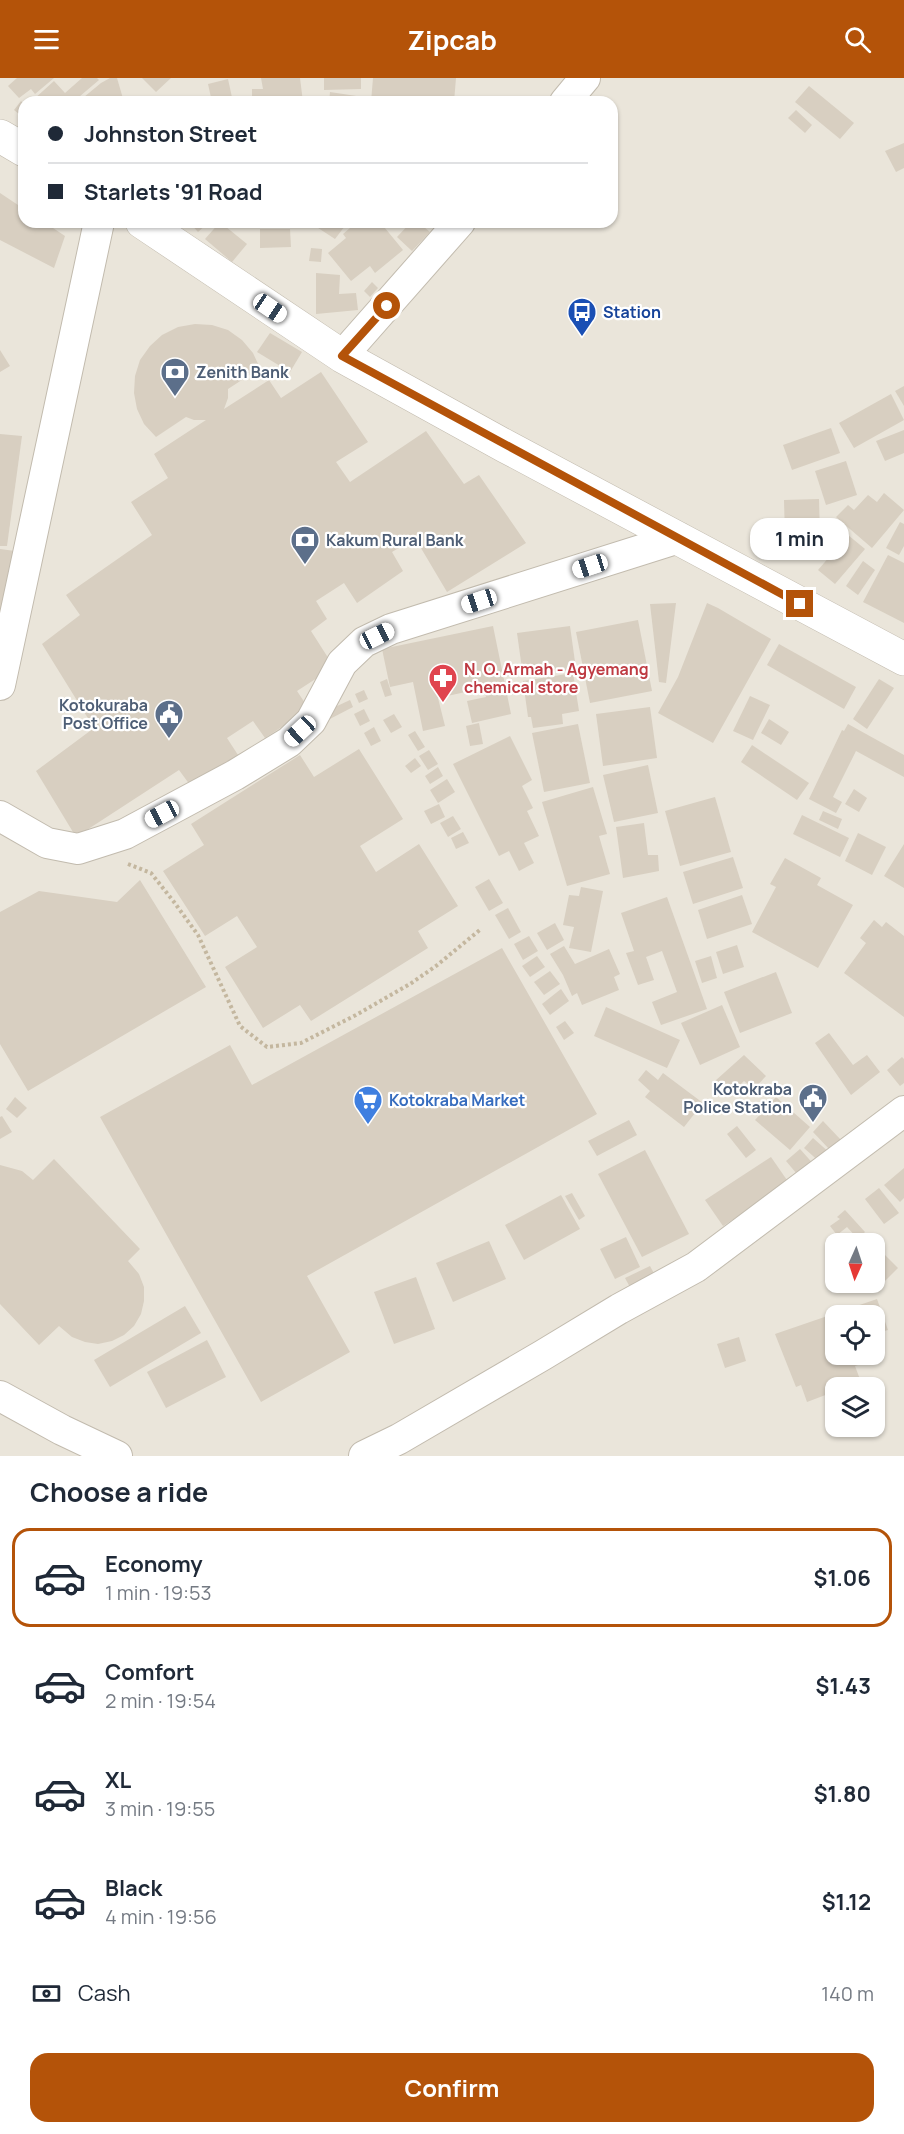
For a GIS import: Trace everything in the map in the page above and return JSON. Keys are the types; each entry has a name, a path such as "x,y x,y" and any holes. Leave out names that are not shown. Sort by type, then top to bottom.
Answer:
{"street":[{"path":"570,96 585,78"},
{"path":"0,136 18,146"},
{"path":"0,685 98,228"},
{"path":"151,228 342,356 505,446 904,659"},
{"path":"342,356 455,228"},
{"path":"0,816 47,843 78,849 125,834 235,775 289,741 311,721 342,663 364,642 391,629 678,538"},
{"path":"364,1456 399,1439 619,1309 696,1267 904,1110"},
{"path":"0,1396 62,1430 117,1456"}],"path":[{"path":"125,863 152,873 198,935 240,1026 267,1047 301,1042 356,1015 410,984 481,929"}],"shaded area":[{"path":"0,78 904,78 904,1456 0,1456"}],"building":[{"path":"17,78 54,78 35,94 31,89 18,97 8,86"},
{"path":"82,78 99,80 80,96 37,96 54,81 65,93"},
{"path":"110,78 117,78 122,96 85,96"},
{"path":"142,78 171,78 156,92"},
{"path":"261,78 300,78 302,96 252,96 252,89 263,89"},
{"path":"324,78 361,78 361,89 324,90"},
{"path":"373,78 456,78 454,96 372,96"},
{"path":"228,79 232,96 211,96 208,84"},
{"path":"809,86 854,123 840,139 795,102"},
{"path":"330,92 356,96 330,96"},
{"path":"796,110 812,125 805,133 788,118"},
{"path":"904,143 904,168 896,172 885,151"},
{"path":"0,193 18,205 18,228 53,228 65,236 54,268 0,240"},
{"path":"215,228 227,228 247,244 232,262 205,239"},
{"path":"318,228 343,228 335,239"},
{"path":"350,228 385,228 403,250 375,273 370,266 351,281 328,253 346,238 343,234"},
{"path":"405,228 425,228 430,232 412,251 397,237"},
{"path":"260,229 290,229 291,247 260,248"},
{"path":"311,248 322,249 321,262 309,261"},
{"path":"316,273 340,275 339,294 356,293 358,310 316,314"},
{"path":"372,282 378,288 370,297 364,291"},
{"path":"195,324 212,325 228,330 242,340 253,353 260,368 228,389 224,409 269,380 281,398 321,372 368,442 336,462 350,482 426,431 464,484 479,475 526,543 447,592 415,538 392,552 403,571 357,603 344,583 316,601 327,619 311,631 334,667 297,691 309,709 265,738 253,721 227,738 238,755 190,785 179,770 76,837 36,771 94,728 42,644 80,615 66,595 152,535 131,502 168,478 154,454 206,420 186,417 156,437 144,424 137,409 134,393 135,376 140,360 162,335 178,327"},
{"path":"270,333 302,352 290,372 257,352"},
{"path":"0,350 10,366 0,372"},
{"path":"904,386 904,406 895,391"},
{"path":"891,394 904,420 854,448 839,423"},
{"path":"831,428 840,453 792,470 783,445"},
{"path":"904,430 904,453 885,461 876,441"},
{"path":"0,434 22,436 7,546 0,546"},
{"path":"846,461 857,495 826,505 815,471"},
{"path":"884,493 904,510 872,548 836,517 848,505 854,510 868,495 877,502"},
{"path":"819,499 820,537 785,538 784,500"},
{"path":"900,522 904,524 904,546 899,555 886,548"},
{"path":"848,535 865,549 835,584 818,570"},
{"path":"0,549 15,551 0,632"},
{"path":"888,555 904,563 904,623 863,602"},
{"path":"863,561 875,570 858,595 846,586"},
{"path":"676,603 666,683 659,682 650,604"},
{"path":"707,603 771,639 713,743 658,713 678,677"},
{"path":"638,620 652,691 590,703 576,632"},
{"path":"493,626 511,714 472,723 467,701 486,697 484,688 438,698 445,726 423,731 413,682 390,687 382,649"},
{"path":"570,626 576,669 523,676 517,633"},
{"path":"779,644 856,687 844,709 767,665"},
{"path":"573,673 579,711 562,714 563,724 533,728 531,717 528,717 523,681"},
{"path":"387,679 392,695 385,697 380,682"},
{"path":"879,679 894,688 867,729 853,719"},
{"path":"364,690 368,699 359,703 355,694"},
{"path":"750,696 770,705 753,740 733,731"},
{"path":"350,700 353,707 326,721 322,713"},
{"path":"650,707 657,758 603,766 596,714"},
{"path":"364,709 370,721 360,726 354,714"},
{"path":"394,714 402,727 391,733 383,720"},
{"path":"769,719 789,732 781,745 761,733"},
{"path":"479,723 483,744 470,746 466,726"},
{"path":"578,724 590,783 544,792 532,733"},
{"path":"848,724 904,755 904,777 856,751 833,797 842,802 836,813 809,799 842,730 844,731"},
{"path":"374,727 381,741 371,746 364,733"},
{"path":"415,731 425,747 418,751 408,735"},
{"path":"510,736 532,780 522,786 533,808 527,811 539,836 524,843 534,863 519,871 509,851 499,856 453,764"},
{"path":"752,745 809,783 797,800 741,762"},
{"path":"359,749 403,819 360,846 376,872 419,844 458,906 418,931 428,948 311,1021 300,1005 263,1028 225,967 257,947 237,916 205,936 163,871 204,845 191,824 300,755 314,777"},
{"path":"429,750 438,764 428,770 419,756"},
{"path":"415,758 421,766 411,773 405,766"},
{"path":"648,765 658,813 614,822 603,775"},
{"path":"438,767 443,776 430,784 425,776"},
{"path":"447,779 455,792 438,803 430,790"},
{"path":"593,787 607,834 599,836 610,874 567,886 542,802"},
{"path":"854,789 867,798 859,812 845,804"},
{"path":"715,797 731,852 680,866 665,811"},
{"path":"439,804 445,817 431,824 424,811"},
{"path":"823,811 842,819 838,829 819,820"},
{"path":"802,815 849,838 840,857 793,834"},
{"path":"453,816 461,829 448,837 440,823"},
{"path":"644,823 648,855 658,855 659,871 623,878 616,827"},
{"path":"463,832 469,843 456,849 451,838"},
{"path":"858,833 886,847 872,875 845,861"},
{"path":"904,844 904,888 884,876"},
{"path":"733,857 743,888 693,904 683,872"},
{"path":"785,858 821,878 817,885 853,905 818,968 752,932 776,887 770,884"},
{"path":"489,879 503,903 489,911 475,887"},
{"path":"140,880 206,987 28,1091 0,1044 0,912 39,891 117,902"},
{"path":"581,887 603,891 591,952 569,948 574,927 563,925 569,895 579,896"},
{"path":"742,895 752,924 707,939 698,910"},
{"path":"667,897 707,1009 661,1025 652,1002 677,992 662,951 646,957 654,980 638,985 626,953 634,951 621,913"},
{"path":"508,908 521,932 509,939 495,915"},
{"path":"874,920 882,927 886,922 904,936 904,1017 844,973 866,943 860,938"},
{"path":"555,923 564,940 547,950 537,933"},
{"path":"529,936 538,951 523,960 514,944"},
{"path":"737,945 744,967 723,974 716,952"},
{"path":"564,946 575,964 609,949 620,974 614,977 619,990 582,1005 577,993 572,996 550,954"},
{"path":"502,948 597,1114 307,1276 350,1352 261,1402 100,1117 230,1045 252,1085"},
{"path":"537,956 545,967 530,977 522,966"},
{"path":"711,956 717,978 702,983 695,961"},
{"path":"550,971 560,984 544,995 534,982"},
{"path":"776,972 792,1013 740,1033 724,992"},
{"path":"561,989 569,1001 550,1015 542,1004"},
{"path":"722,1005 740,1047 700,1065 681,1023"},
{"path":"606,1007 680,1040 667,1068 594,1036"},
{"path":"565,1021 574,1033 564,1040 556,1027"},
{"path":"829,1033 853,1065 867,1055 880,1072 851,1095 815,1043"},
{"path":"744,1055 766,1076 754,1089 744,1081 728,1096 715,1081"},
{"path":"902,1057 904,1059 904,1083 900,1086 887,1070"},
{"path":"646,1070 658,1080 663,1073 703,1103 684,1127 645,1097 650,1091 638,1080"},
{"path":"15,1097 27,1108 17,1118 6,1109"},
{"path":"776,1097 810,1127 790,1150 755,1120"},
{"path":"2,1116 12,1132 0,1139 0,1117"},
{"path":"629,1120 637,1135 597,1156 588,1141"},
{"path":"823,1121 841,1140 830,1150 813,1132"},
{"path":"737,1126 756,1150 746,1158 727,1134"},
{"path":"813,1138 831,1154 822,1164 804,1148"},
{"path":"800,1149 817,1168 802,1180 786,1161"},
{"path":"645,1150 689,1234 642,1257 598,1174"},
{"path":"771,1157 789,1183 723,1226 705,1200"},
{"path":"54,1159 140,1249 128,1261 139,1274 144,1287 141,1314 134,1326 124,1335 112,1341 98,1344 85,1342 72,1337 59,1326 39,1345 0,1304 0,1165 22,1171 33,1180"},
{"path":"904,1168 904,1198 900,1202 884,1185"},
{"path":"879,1188 899,1213 884,1224 865,1199"},
{"path":"572,1193 585,1216 579,1220 565,1196"},
{"path":"561,1195 580,1229 524,1260 505,1225"},
{"path":"845,1210 865,1232 852,1233 847,1227 840,1233 835,1233 830,1226 840,1219 837,1217"},
{"path":"626,1237 640,1267 615,1279 600,1249"},
{"path":"489,1241 506,1279 453,1302 436,1263"},
{"path":"885,1255 898,1268 885,1281"},
{"path":"650,1266 656,1277 631,1289 625,1278"},
{"path":"416,1277 435,1329 394,1344 374,1292"},
{"path":"877,1299 879,1305 860,1305"},
{"path":"185,1306 201,1333 110,1387 94,1360"},
{"path":"825,1317 825,1365 858,1365 855,1366 859,1377 825,1377 825,1395 807,1402 801,1385 796,1387 775,1334"},
{"path":"739,1337 746,1361 725,1368 717,1344"},
{"path":"207,1340 226,1377 166,1408 147,1372"}],"place":[{"name":"Station","path":"582,338"},
{"name":"Zenith Bank","path":"175,398"},
{"name":"Kakum Rural Bank","path":"305,566"},
{"name":"N. O. Armah - Agyemang chemical store","path":"443,704"},
{"name":"Kotokuraba Post Office","path":"169,740"},
{"name":"Kotokraba Police Station","path":"813,1124"},
{"name":"Kotokraba Market","path":"368,1126"}],"route":[{"path":"387,306 342,356 800,604"}]}
